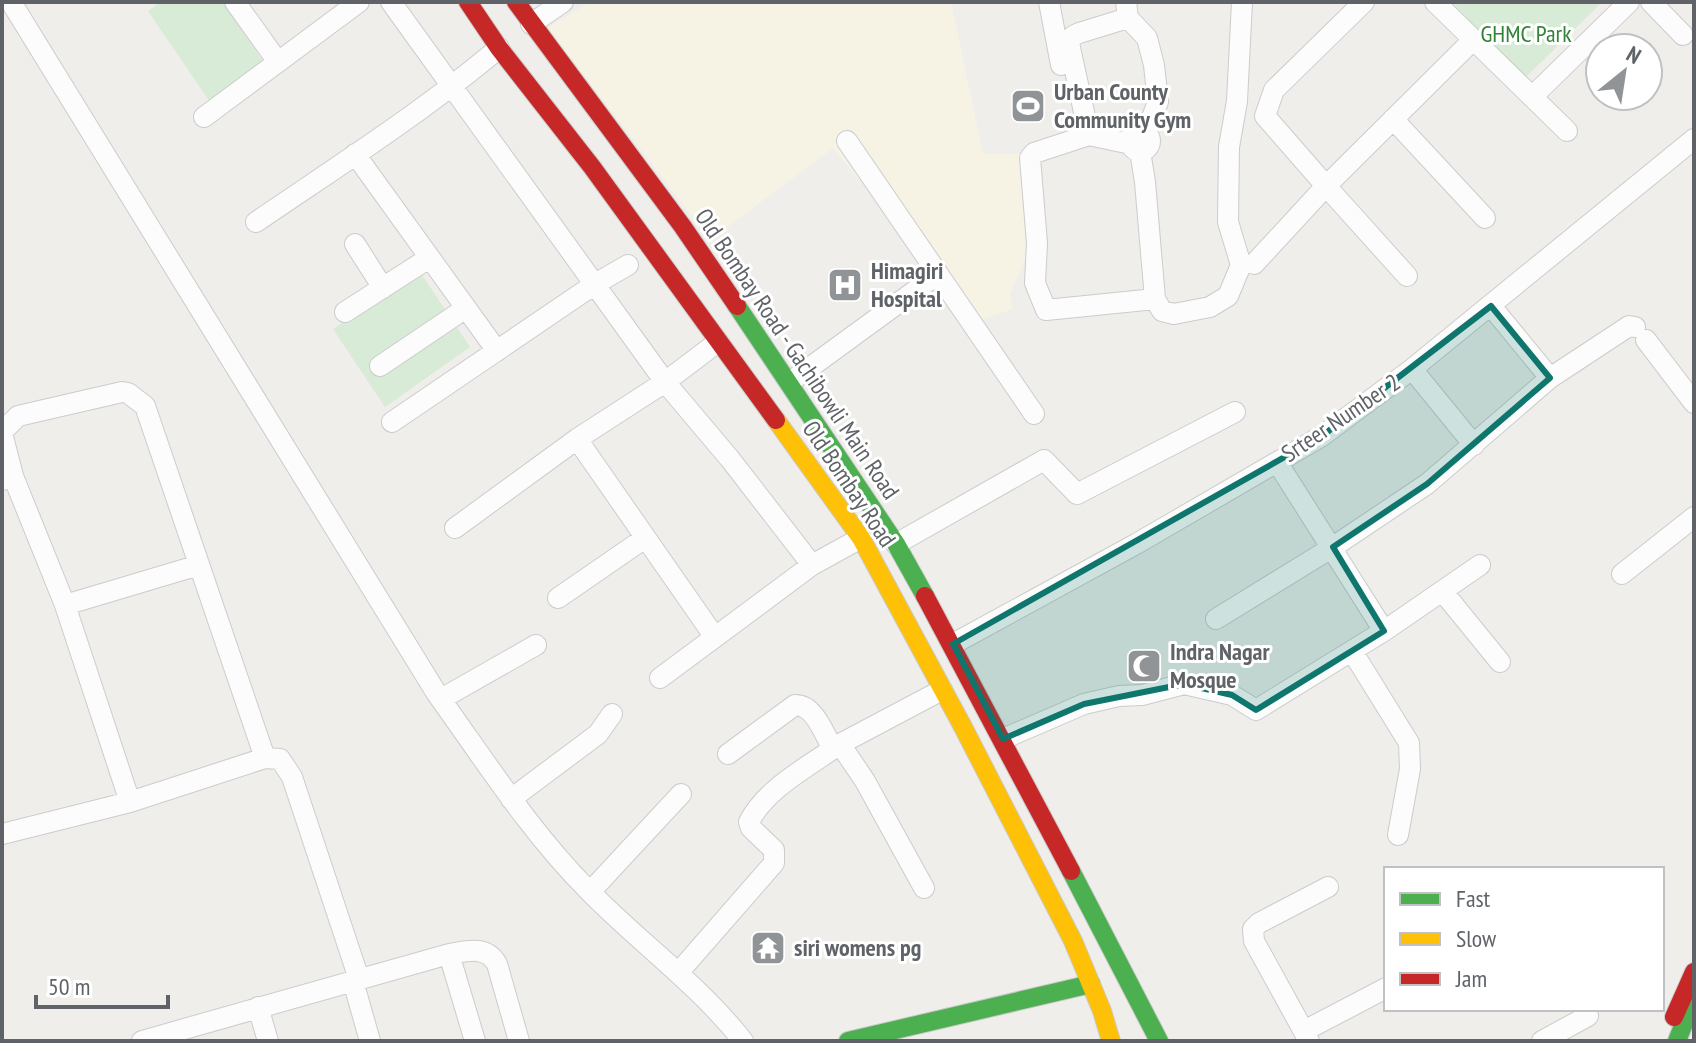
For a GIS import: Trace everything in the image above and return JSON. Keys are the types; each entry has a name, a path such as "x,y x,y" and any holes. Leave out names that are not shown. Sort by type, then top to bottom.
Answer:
{"main road":[{"name":"Old Bombay Road","path":"468,2 499,48 592,167 861,538 1073,941 1111,1041"},
{"name":"Old Bombay Road - Gachibowli Main Road","path":"516,2 683,227 896,544 953,644 1159,1041"},
{"path":"1665,1041 1694,972"},
{"path":"848,1041 1071,996 1097,998 1123,1041"},
{"path":"1677,1041 1694,998"},
{"path":"1142,1007 1176,1041"},
{"path":"913,1041 1011,1010"}],"street":[{"path":"11,2 441,699 511,799 543,841 590,892 678,973 743,1041"},
{"path":"235,2 278,62"},
{"path":"204,117 359,2"},
{"path":"391,2 665,382 730,459 812,565"},
{"path":"531,24 563,2"},
{"path":"1049,2 1064,85"},
{"path":"1089,135 1069,43 1073,36 1127,10 1147,38 1158,102 1139,143 1155,299 1162,311 1174,314 1210,307 1228,296 1241,265 1228,222 1229,147 1237,101 1242,2"},
{"path":"1364,2 1274,90 1265,116 1407,276"},
{"path":"1435,2 1567,131"},
{"path":"1532,97 1629,2"},
{"path":"1651,2 1683,35"},
{"path":"1254,264 1326,186 1473,40"},
{"path":"256,222 499,48"},
{"path":"1393,119 1485,218"},
{"path":"1139,143 1089,135 1034,153 1030,158 1037,243 1035,283 1046,310 1155,299"},
{"name":"Srteer Number 2","path":"953,644 1136,544 1322,436 1491,306 1694,139"},
{"path":"847,141 1034,414"},
{"path":"355,154 497,351"},
{"path":"355,244 383,288"},
{"path":"345,312 429,258"},
{"path":"392,422 595,284 628,265"},
{"path":"790,382 938,274"},
{"path":"1491,306 1550,378"},
{"path":"380,366 466,308"},
{"path":"1216,619 1333,547 1427,484 1550,378 1629,326 1641,333 1694,403"},
{"path":"455,528 718,342"},
{"path":"1412,369 1474,445"},
{"path":"130,802 65,605 8,478 2,432 18,416 122,392 145,406 265,758"},
{"path":"896,544 1044,460 1077,494 1235,412"},
{"path":"577,439 714,636"},
{"path":"1277,462 1384,631"},
{"path":"1622,574 1694,517"},
{"path":"558,598 645,538"},
{"path":"660,678 812,565 861,538"},
{"path":"65,605 199,565"},
{"path":"1003,739 1084,704 1119,696 1142,695 1184,684 1232,695 1256,710 1384,631 1480,565"},
{"path":"1443,592 1500,662"},
{"path":"441,699 536,645"},
{"path":"1352,651 1409,743 1410,769 1398,835"},
{"path":"678,973 774,863 774,850 751,828 749,822 753,814 775,791 837,747 942,690"},
{"path":"728,754 795,705 810,709 865,781 924,888"},
{"path":"511,799 598,734 612,714"},
{"path":"2,834 130,802 265,758 280,759 292,777 356,980 370,1041"},
{"path":"590,892 681,794"},
{"path":"1328,887 1259,923 1253,929 1254,941 1307,1036 1384,989"},
{"path":"142,1041 170,1037 258,1007 477,949 493,958 519,1041"},
{"path":"449,954 475,1041"},
{"path":"258,1007 268,1041"},
{"path":"1542,1041 1588,1016 1586,1011"}],"highlighted area":[{"path":"1491,306 1550,378 1427,484 1333,547 1384,631 1256,710 1232,695 1184,684 1084,704 1003,739 953,644 1322,436"}],"shaded area":[{"path":"590,2 951,2 983,154 1021,154 1026,257 1010,294 1012,309 976,322 833,148 710,240 548,28"}],"green space":[{"path":"160,2 223,2 263,62 210,102 148,11"},
{"name":"GHMC Park","path":"1452,2 1602,2 1525,78"},
{"path":"420,272 470,347 385,407 333,329"}],"traffic: fast":[{"path":"737,306 896,544 925,596"},
{"path":"1071,871 1159,1041"},
{"path":"848,1041 1091,984"},
{"path":"1677,1041 1694,998"}],"traffic: slow":[{"path":"776,420 861,538 963,727 1073,941 1111,1041"}],"traffic: jam":[{"path":"468,2 776,420"},
{"path":"516,2 683,227 737,306"},
{"path":"925,596 1071,871"},
{"path":"1674,1017 1694,972"}],"place":[{"name":"Urban County Community Gym","path":"1028,106"},
{"name":"Himagiri Hospital","path":"845,285"},
{"name":"Indra Nagar Mosque","path":"1144,666"},
{"name":"siri womens pg","path":"768,948"}]}
